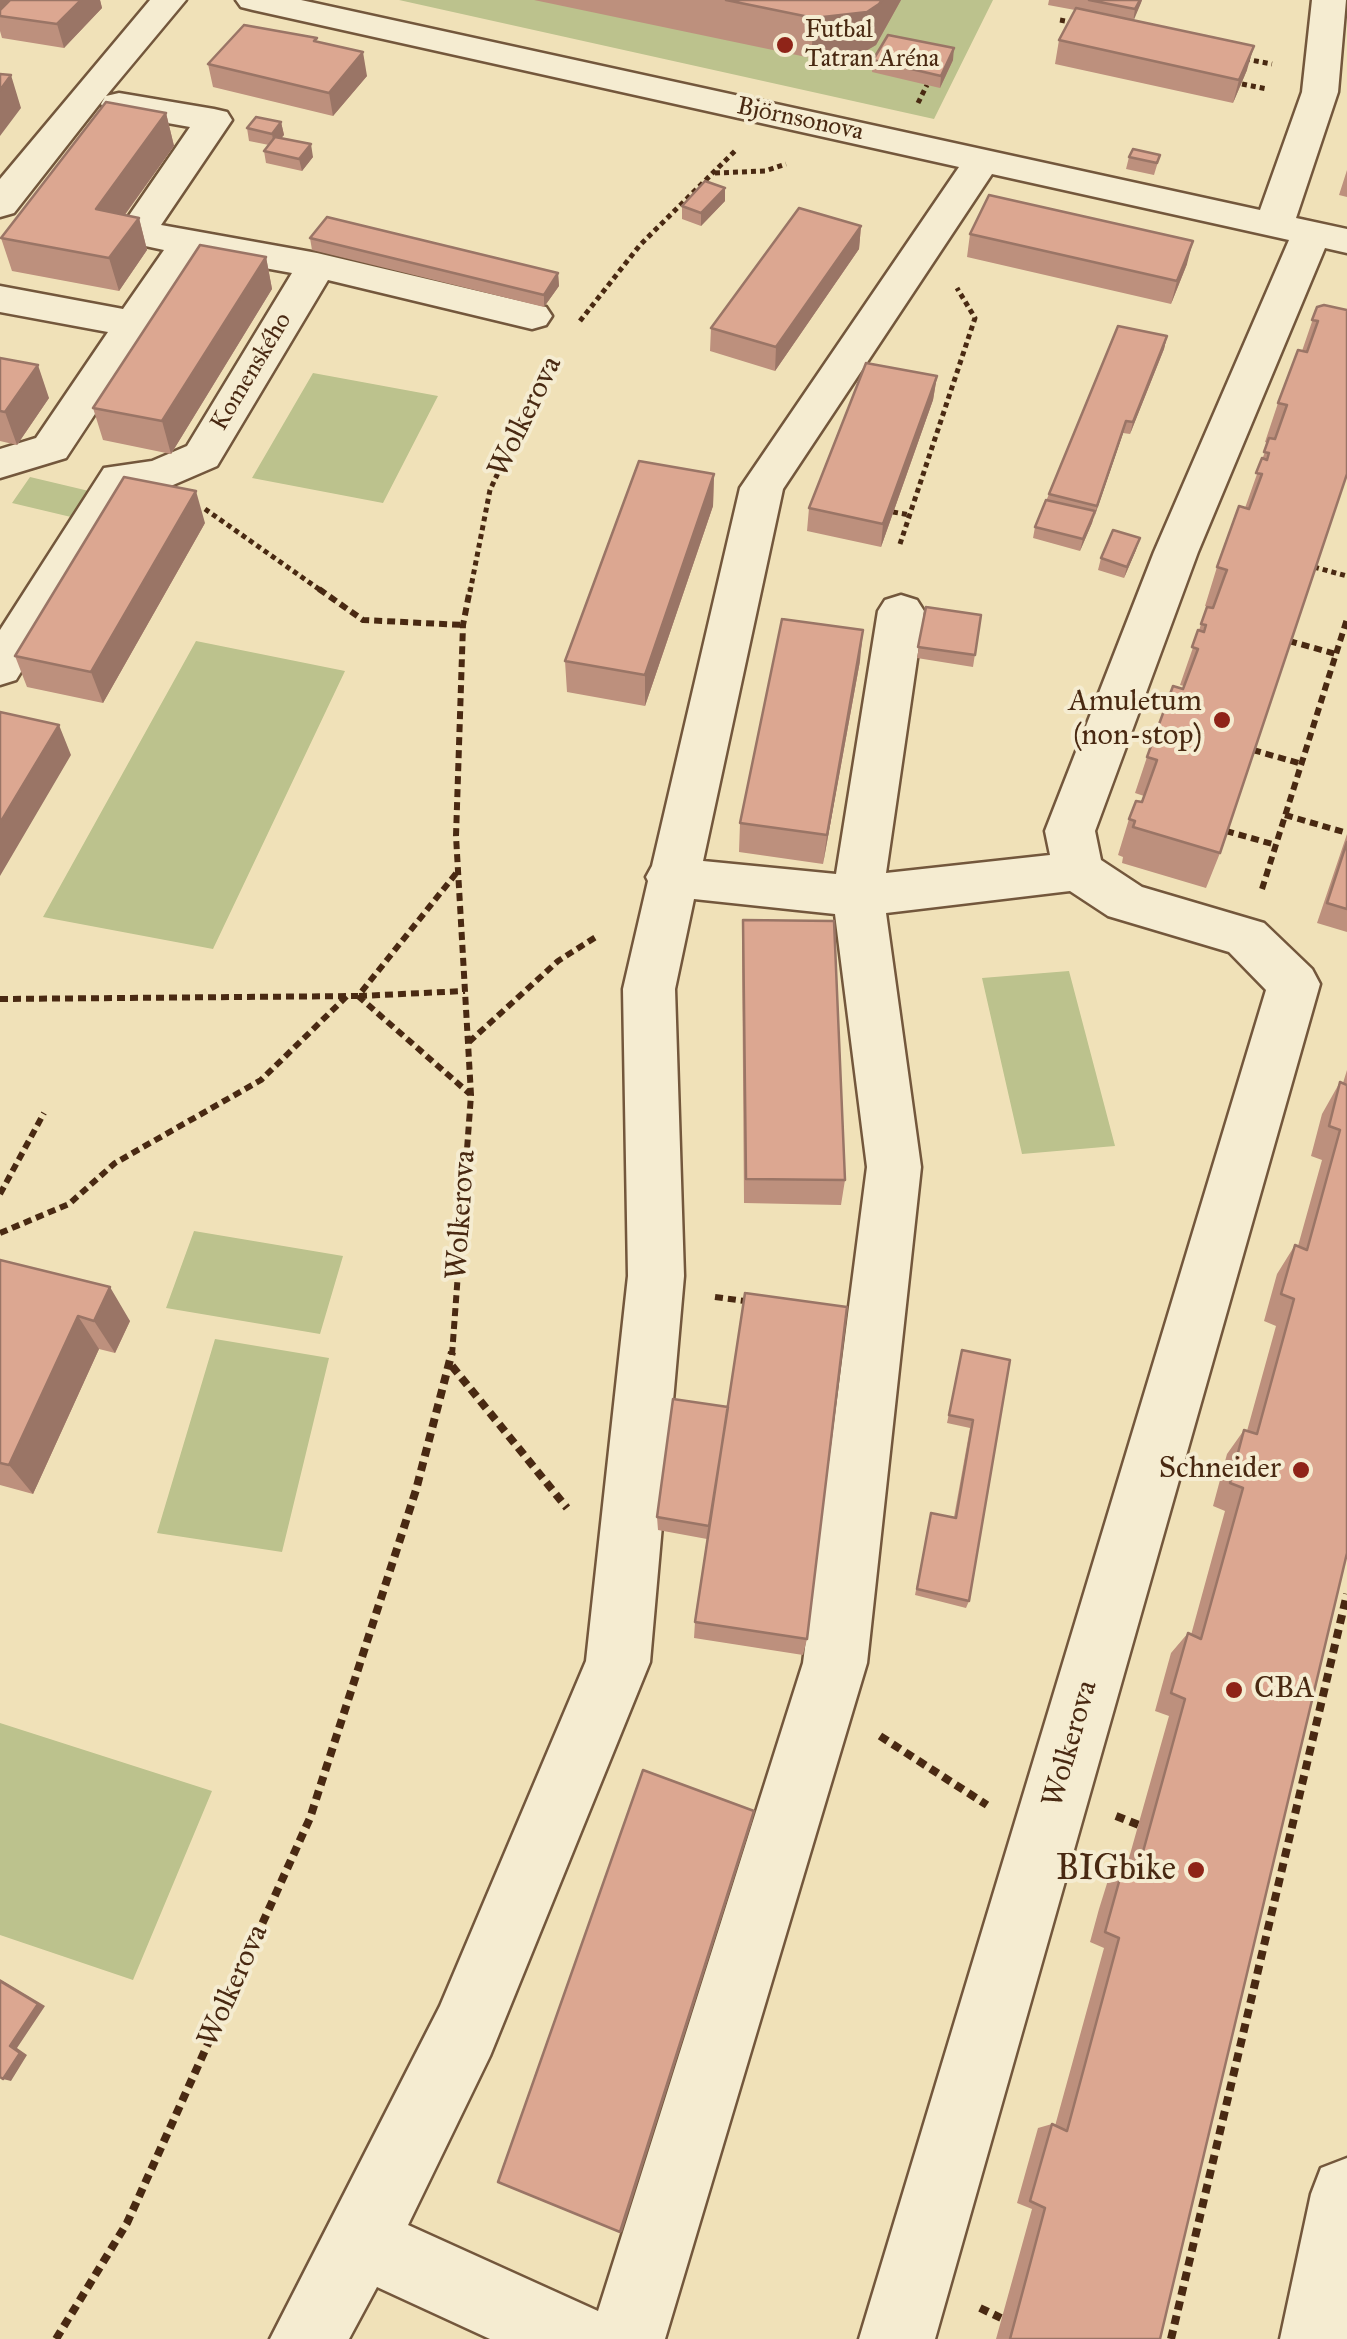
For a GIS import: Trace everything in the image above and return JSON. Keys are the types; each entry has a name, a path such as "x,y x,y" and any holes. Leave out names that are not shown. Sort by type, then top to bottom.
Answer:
{"street":[{"path":"0,205 39,152 169,0"},
{"name":"Björnsonova","path":"252,0 1311,233"},
{"path":"1078,871 1070,831 1176,552 1311,233 1329,0"},
{"path":"119,104 214,120 136,233 317,265 532,316"},
{"path":"308,2339 362,2242 464,2031 618,1662 656,1276 648,989 762,488 983,160"},
{"path":"51,448 188,243"},
{"name":"Komenského","path":"138,477 202,456 317,265"},
{"path":"0,299 133,324"},
{"path":"0,464 51,448 102,460 138,477 17,610 0,668"},
{"path":"627,2339 835,1663 894,1168 858,896 901,611"},
{"path":"671,877 858,896 1078,871 1126,902 1246,937"},
{"name":"Wolkerova","path":"897,2339 1294,984 1246,937"},
{"path":"1318,2339 1347,2194"},
{"path":"362,2242 574,2339"}],"path":[{"path":"1060,20 1092,27"},
{"path":"1245,59 1322,75"},
{"name":"Wolkerova","path":"568,337 640,245 713,173 765,171 796,160"},
{"path":"900,544 976,318 927,242"},
{"name":"Wolkerova","path":"56,2339 127,2222 310,1818 416,1490 451,1365 471,1094 458,871 463,625 490,490 539,377 556,353"},
{"path":"920,435 936,437"},
{"path":"138,477 363,620 463,625"},
{"path":"893,512 910,514"},
{"path":"1314,567 1347,576"},
{"path":"1246,937 1347,619"},
{"path":"1289,641 1336,654"},
{"path":"1253,750 1302,764"},
{"path":"1285,815 1347,834"},
{"path":"1226,830 1276,845"},
{"path":"358,996 458,871"},
{"path":"468,1042 558,961"},
{"path":"0,999 358,996 465,990"},
{"path":"0,1233 68,1204 115,1163 260,1080 347,996"},
{"path":"358,996 471,1094"},
{"path":"0,1194 44,1113"},
{"path":"451,1365 568,1509"},
{"path":"1171,2339 1347,1594"},
{"path":"1318,1659 1330,1663"},
{"path":"824,1700 1043,1840"},
{"path":"1300,1736 1312,1740"},
{"path":"1265,1879 1278,1884"},
{"path":"1242,1975 1255,1980"},
{"path":"1179,2240 1193,2246"}],"green space":[{"name":"Futbal Tatran Aréna","path":"399,0 993,0 934,119"},
{"path":"313,373 438,396 383,503 252,478"},
{"path":"30,477 89,491 71,517 12,503"},
{"path":"196,641 345,671 213,949 43,917"},
{"path":"1069,971 1115,1146 1022,1154 982,978"},
{"path":"194,1231 343,1256 320,1334 166,1308"},
{"path":"215,1339 329,1358 282,1552 157,1533"},
{"path":"0,1723 212,1791 133,1980 0,1935"}],"building":[{"path":"10,0 81,0 57,24 0,16 0,10"},
{"path":"726,0 882,0 867,12 814,18"},
{"path":"1089,0 1140,0 1135,9"},
{"path":"1076,8 1254,46 1239,80 1059,40"},
{"path":"244,25 317,38 314,41 363,52 329,93 208,64"},
{"path":"888,35 954,48 941,76 873,60"},
{"path":"0,74 11,75 0,90"},
{"path":"106,102 166,113 96,209 139,218 109,258 1,238"},
{"path":"256,117 281,122 272,134 247,128"},
{"path":"275,137 311,144 299,159 264,151"},
{"path":"1133,149 1160,155 1157,163 1129,157"},
{"path":"705,181 725,188 701,213 682,206"},
{"path":"989,195 1193,241 1177,281 970,234"},
{"path":"799,208 861,226 776,347 711,328"},
{"path":"327,217 558,273 544,295 310,238"},
{"path":"200,245 266,257 162,421 93,408"},
{"path":"1317,307 1347,310 1347,474 1220,853 1133,827 1135,821 1129,819 1136,801 1142,802 1157,760 1147,757 1173,686 1183,689 1198,649 1192,647 1198,630 1204,632 1206,625 1201,624 1207,607 1213,608 1227,570 1217,567 1239,506 1249,509 1262,474 1256,473 1262,458 1267,460 1269,453 1264,452 1269,438 1275,439 1287,405 1278,403 1298,350 1307,352 1318,321 1312,320"},
{"path":"1118,326 1167,336 1133,422 1126,421 1097,506 1049,494"},
{"path":"0,358 38,365 5,412 0,411"},
{"path":"866,363 937,376 883,524 809,508"},
{"path":"639,461 714,474 645,675 565,661"},
{"path":"124,477 196,491 91,672 15,656"},
{"path":"1046,500 1095,511 1083,539 1035,527"},
{"path":"1113,530 1140,538 1127,567 1101,558"},
{"path":"926,607 981,615 975,655 918,647"},
{"path":"782,619 863,630 827,835 740,823"},
{"path":"0,712 59,725 0,823"},
{"path":"1347,842 1347,909 1327,903"},
{"path":"743,920 834,921 845,1180 746,1179"},
{"path":"1340,1082 1347,1085 1347,1553 1160,2339 1010,2339 1045,2208 1030,2201 1052,2124 1067,2131 1119,1938 1105,1932 1124,1864 1138,1870 1185,1699 1171,1693 1188,1633 1201,1639 1243,1488 1230,1483 1244,1430 1257,1434 1294,1299 1281,1294 1295,1245 1307,1250 1340,1130 1329,1126"},
{"path":"0,1260 110,1287 94,1321 78,1316 9,1465 0,1463"},
{"path":"745,1293 847,1307 807,1639 695,1622"},
{"path":"962,1350 1010,1360 969,1601 917,1589 931,1513 956,1518 973,1420 949,1415"},
{"path":"673,1399 728,1407 709,1526 657,1517"},
{"path":"643,1770 754,1811 620,2232 498,2182"},
{"path":"0,1981 38,2004 10,2046 20,2053 3,2079 0,2077"}],"place":[{"name":"Futbal Tatran Aréna","path":"785,45"},
{"name":"Amuletum (non-stop)","path":"1222,720"},
{"name":"Schneider","path":"1301,1470"},
{"name":"CBA","path":"1234,1690"},
{"name":"BIGbike","path":"1196,1870"}]}
